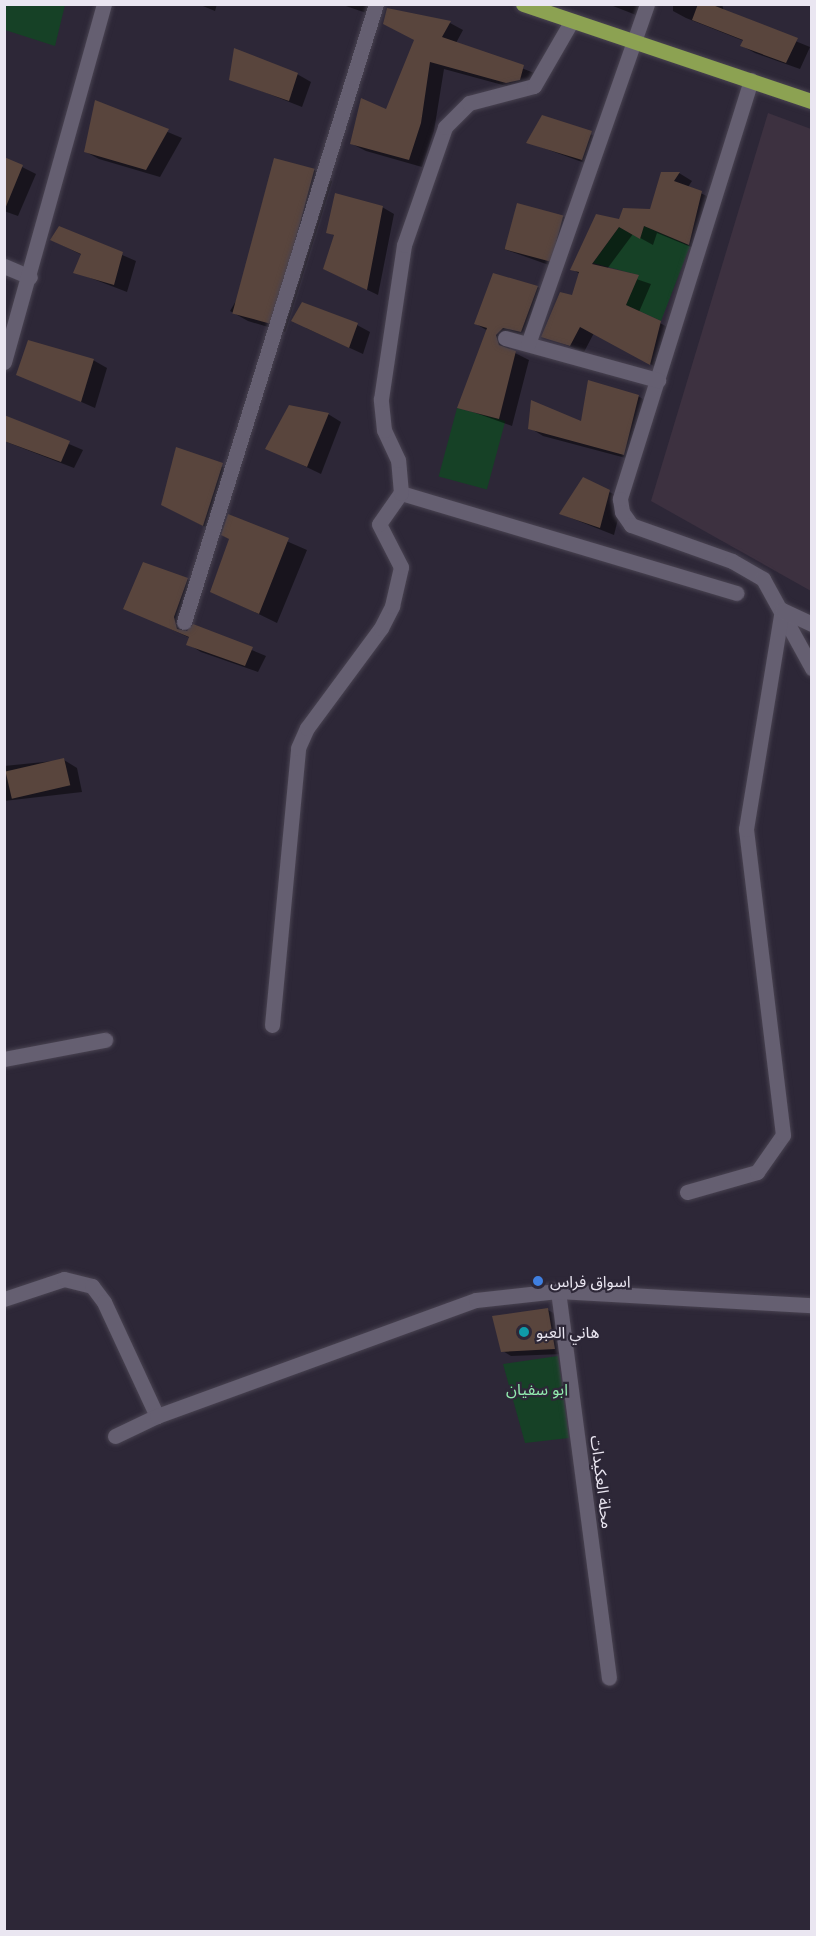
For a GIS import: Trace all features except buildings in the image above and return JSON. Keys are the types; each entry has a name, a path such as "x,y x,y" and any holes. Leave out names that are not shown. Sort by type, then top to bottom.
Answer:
{"main road":[{"path":"523,4 571,22 636,40 812,101"}],"street":[{"path":"4,362 30,277 104,4"},
{"path":"184,622 376,4"},
{"path":"528,344 647,4"},
{"path":"272,1025 295,758 307,728 381,628 392,606 401,567 379,524 401,493 398,460 384,430 381,399 404,245 445,127 469,103 534,86 571,22"},
{"path":"751,80 620,499 622,512 631,525 753,570 782,610 812,668"},
{"path":"4,266 30,277"},
{"path":"505,338 658,380"},
{"path":"401,493 736,593"},
{"path":"782,610 812,624"},
{"path":"687,1192 757,1172 783,1136 758,914 746,847 748,809 782,610"},
{"path":"4,1059 105,1040"},
{"path":"4,1299 64,1279 92,1286 104,1302 157,1416"},
{"path":"115,1436 157,1416 476,1300 558,1291 812,1305"},
{"name":"محلة العكيدات","path":"558,1291 609,1678"}],"shaded area":[{"path":"768,113 811,129 811,591 651,501"}],"green space":[{"path":"4,5 65,5 55,46 5,30"},
{"path":"644,226 690,246 661,321 626,305 638,275 593,263 619,227 639,238"},
{"path":"457,408 505,421 487,490 439,477"},
{"name":"ابو سفيان","path":"558,1356 569,1438 525,1443 503,1364"}],"place":[{"name":"اسواق فراس","path":"538,1281"},
{"name":"هاني العبو","path":"524,1332"}]}
